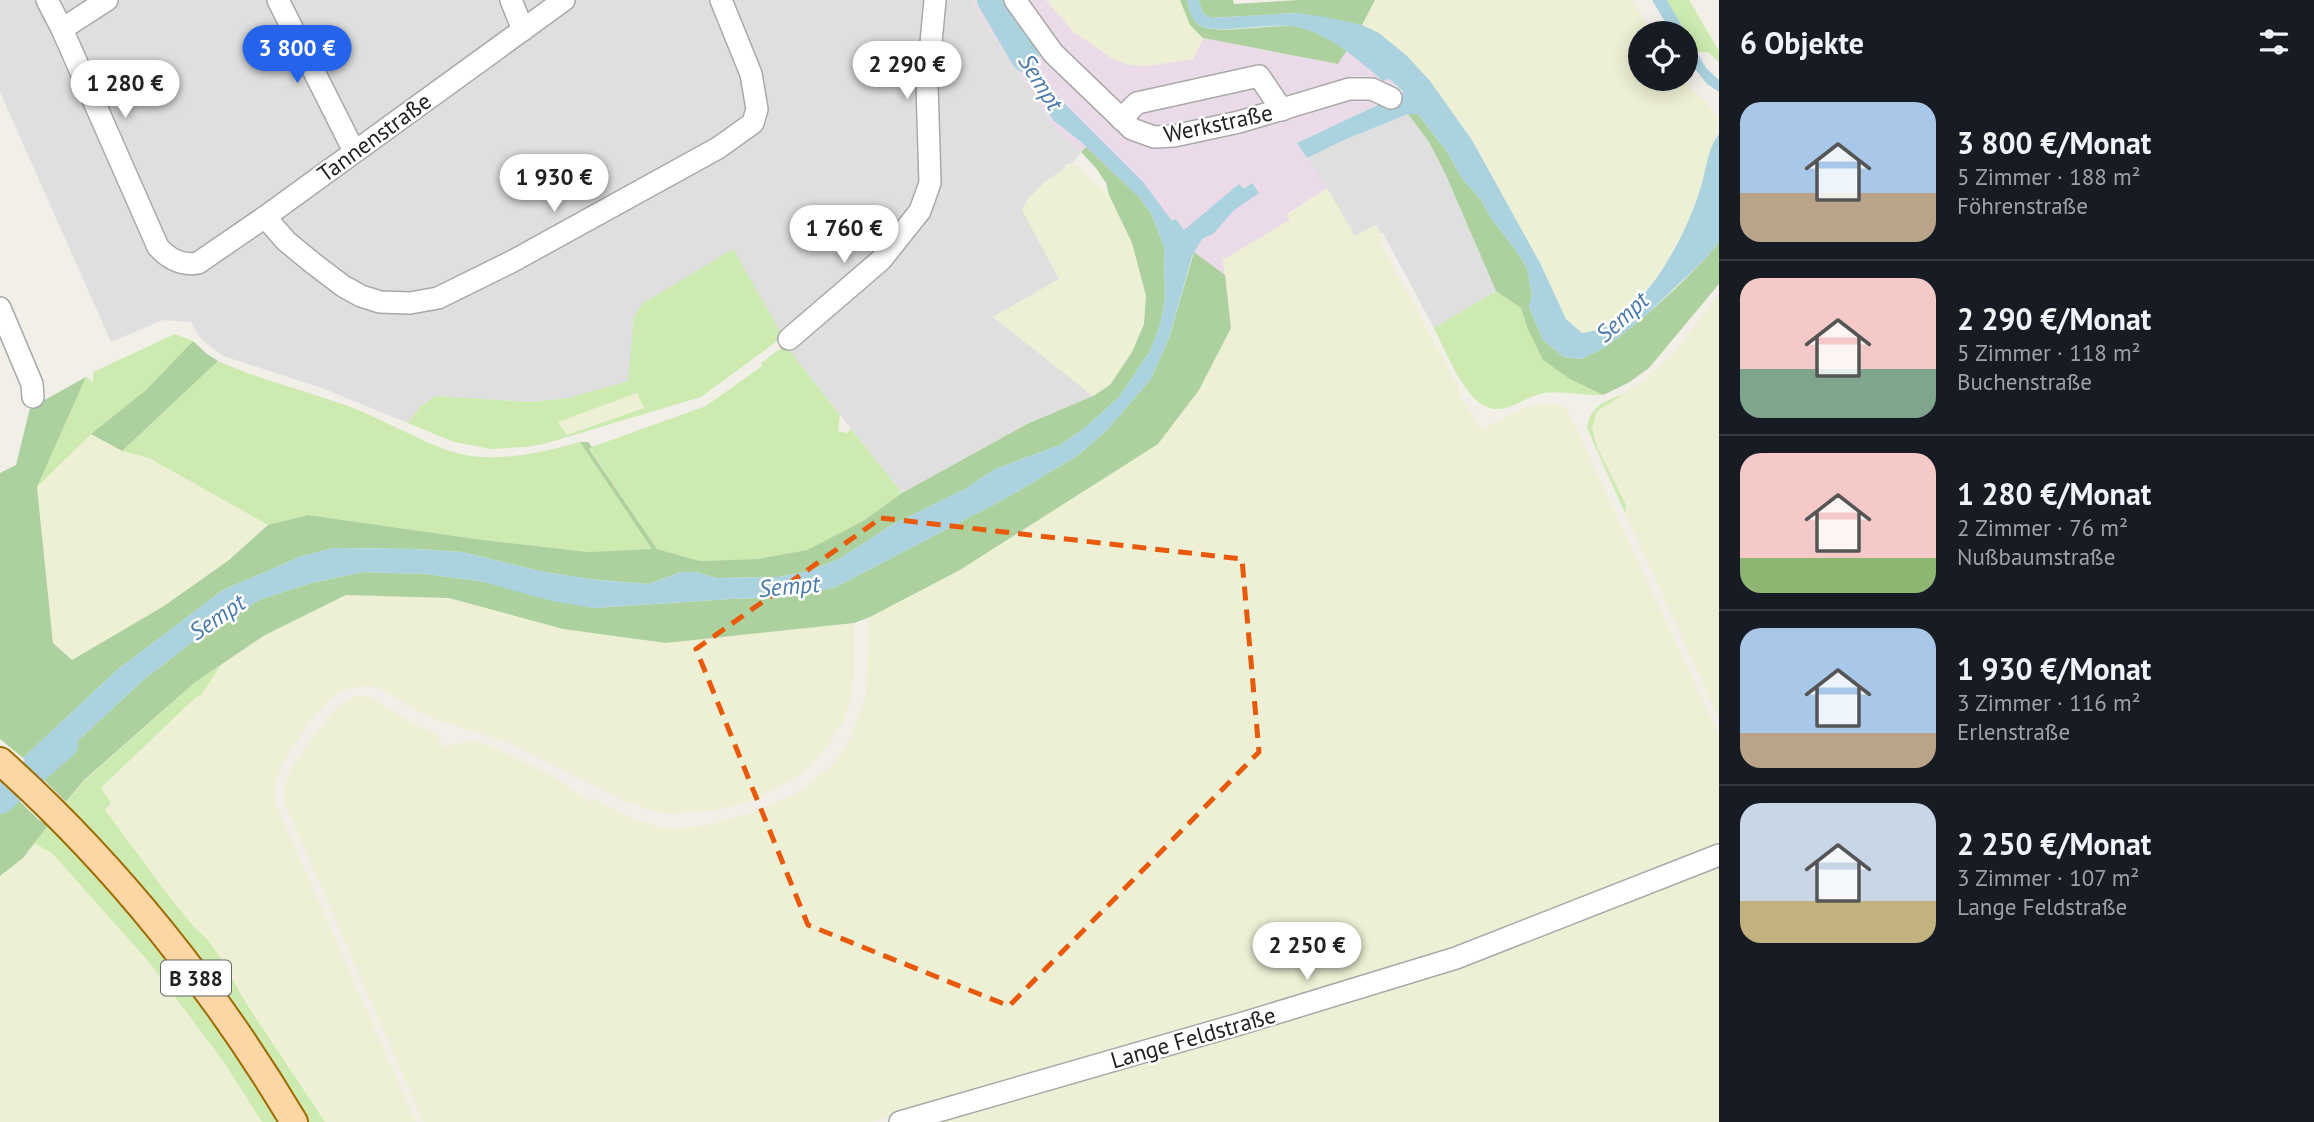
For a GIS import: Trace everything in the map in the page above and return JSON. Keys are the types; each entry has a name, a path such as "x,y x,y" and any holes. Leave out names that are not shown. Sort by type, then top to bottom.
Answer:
{"main road":[{"name":"B 388","path":"0,761 119,882 187,964 236,1032 294,1122"}],"street":[{"path":"47,0 62,29 107,0"},
{"path":"278,0 354,151"},
{"path":"511,0 523,30"},
{"name":"Tannenstraße","path":"62,29 158,247 181,263 198,263 265,218 564,0"},
{"path":"265,218 286,241 314,264 361,296 380,302 410,303 438,298 511,262 705,155 753,123 757,109 751,74 721,0"},
{"path":"789,339 881,260 920,211 930,183 927,85 935,0"},
{"name":"Werkstraße","path":"1015,0 1053,53 1122,119 1140,133 1154,137 1174,136 1282,110 1349,89 1372,89 1391,98"},
{"path":"1122,119 1137,103 1259,76 1282,110"},
{"path":"0,308 32,384 33,397"},
{"name":"Lange Feldstraße","path":"900,1122 1250,1021 1456,958 1719,855"}],"highlighted area":[{"path":"881,518 1242,559 1259,752 1009,1006 808,925 696,649"}],"shaded area":[{"path":"0,0 972,0 1055,127 1081,152 1073,162 1065,165 1059,279 994,317 1093,396 1027,424 902,493 780,339 568,398 531,402 435,396 419,408 408,423 322,388 223,356 200,338 191,322 163,320 111,342 0,92"},
{"path":"972,0 1046,0 1074,32 1128,65 1193,59 1203,38 1337,64 1347,50 1383,81 1389,79 1403,92 1401,97 1297,143 1327,188 1287,214 1290,220 1223,260 1225,275 1194,252 1086,147 1081,152 1055,127"},
{"path":"1408,114 1429,142 1445,173 1496,291 1434,328 1383,233 1381,234 1376,225 1355,236 1307,158"}],"green space":[{"path":"1046,0 1180,0 1190,25 1203,38 1193,59 1147,66 1128,65 1110,57 1074,32"},
{"path":"1180,0 1187,0 1193,19 1206,28 1299,27 1347,50 1338,64 1203,38 1190,25"},
{"path":"1198,0 1233,0 1234,4 1299,0 1375,0 1362,25 1297,13 1211,18 1203,13"},
{"path":"1375,0 1632,0 1645,21 1628,21 1628,91 1694,91 1707,103 1717,120 1700,191 1685,228 1663,269 1633,305 1609,326 1596,332 1582,333 1566,320 1540,263 1472,140 1430,81 1362,25"},
{"path":"1667,0 1689,0 1719,51 1719,62 1708,52 1698,52 1698,21 1679,21"},
{"path":"1408,114 1418,114 1518,253 1527,268 1532,296 1529,307 1543,340 1564,357 1582,359 1607,346 1676,288 1719,242 1719,284 1649,368 1628,383 1603,395 1570,379 1543,360 1521,308 1496,291 1445,173 1429,142"},
{"path":"1086,147 1139,197 1151,213 1164,247 1165,298 1160,325 1150,351 1120,396 1086,427 1060,445 995,469 965,489 890,526 841,558 810,571 779,577 717,578 696,572 681,572 649,584 597,580 544,572 462,552 417,549 333,548 300,557 223,590 117,670 23,758 0,739 0,473 16,465 30,408 86,377 37,487 53,643 72,660 164,606 229,560 268,525 308,515 588,552 652,549 580,442 588,442 592,447 589,449 657,549 700,561 757,559 807,550 863,521 902,493 1027,424 1093,396 1110,385 1132,352 1144,324 1146,296 1132,243 1106,183 1081,152"},
{"path":"1073,162 1109,195 1132,243 1146,296 1144,324 1132,352 1110,385 1093,396 993,317 1059,279 1022,210 1028,199 1045,182"},
{"path":"1327,188 1355,236 1376,225 1385,251 1461,392 1459,395 1482,430 1512,413 1536,404 1558,403 1568,411 1719,735 1719,849 1416,961 872,1122 423,1122 284,802 284,786 291,769 338,706 355,696 371,697 414,724 436,734 443,747 472,740 488,745 553,776 592,803 594,798 631,818 655,826 673,829 708,825 753,812 795,794 827,770 842,753 851,737 866,695 870,617 960,570 1231,328 1223,260 1290,220 1287,215"},
{"path":"733,249 781,333 780,339 701,397 544,444 491,449 454,442 408,423 419,408 435,396 531,402 568,398 628,381 634,317 642,304","holes":["637,393 644,408 567,435 558,422"]},
{"path":"1194,252 1225,275 1231,328 1199,390 1158,444 960,570 870,617 854,623 666,643 563,629 449,598 346,595 265,635 194,683 83,781 66,802 40,776 142,681 195,640 259,600 311,583 363,572 425,574 479,581 594,608 788,597 836,587 1010,496 1077,456 1105,432 1151,379 1169,338"},
{"path":"1496,291 1521,308 1527,327 1570,379 1603,395 1544,393 1498,409 1487,407 1477,400 1459,378 1434,328"},
{"path":"1719,294 1719,719 1625,513 1626,505 1598,449 1592,429 1596,414 1601,409 1645,379 1674,353"},
{"path":"175,334 193,341 146,390 91,434 37,487 86,377 93,382 93,372"},
{"path":"193,341 218,361 122,451 91,434 146,390"},
{"path":"785,345 840,415 838,431 847,433 851,429 902,493 863,521 807,550 757,559 700,561 657,549 589,448 706,406 762,366 761,363"},
{"path":"218,361 345,405 453,452 484,457 517,456 580,442 653,549 588,552 308,515 268,525 149,458 122,451"},
{"path":"638,393 645,408 566,435 558,421"},
{"path":"1624,394 1600,409 1592,429 1598,449 1626,505 1625,513 1587,428 1595,409"},
{"path":"91,434 122,451 149,458 268,525 229,560 164,606 72,660 53,643 37,487"},
{"path":"346,595 449,598 563,629 666,643 854,623 854,675 850,703 843,722 829,744 805,772 792,780 750,801 715,810 672,814 652,811 623,800 507,742 429,717 377,687 347,689 326,703 308,724 283,763 275,781 275,802 416,1122 325,1122 246,1003 208,940 171,899 105,810 111,803 101,789 201,694 221,665 265,635"},
{"path":"221,665 201,695 101,788 111,803 105,810 171,899 208,940 246,1003 325,1122 307,1122 125,872 65,804 83,782 194,683"},
{"path":"14,796 39,820 49,824 23,858 0,876 0,809"},
{"path":"49,824 126,905 180,970 282,1122 262,1122 223,1061 149,962 52,853 34,843"},
{"path":"34,843 52,853 149,962 223,1061 262,1122 0,1122 0,876 23,858"},
{"path":"1719,860 1719,1122 923,1122"}],"water":[{"path":"1187,0 1198,0 1203,13 1211,18 1297,13 1362,25 1379,33 1407,56 1430,81 1472,140 1540,263 1566,319 1582,333 1603,327 1622,315 1657,278 1693,210 1709,154 1719,134 1719,242 1706,258 1642,319 1607,346 1582,359 1564,357 1543,340 1529,307 1532,296 1527,268 1518,253 1418,114 1408,114 1307,158 1297,143 1401,97 1403,91 1389,79 1383,81 1335,43 1313,32 1290,26 1206,28 1193,19"},
{"path":"1652,0 1667,0 1679,21 1665,21"},
{"path":"1006,25 1018,35 1054,93 1143,182 1172,221 1176,219 1184,230 1239,184 1244,189 1252,183 1259,193 1233,211 1213,234 1202,239 1192,256 1169,338 1151,379 1105,432 1077,456 1010,496 836,587 788,597 594,608 552,601 479,581 425,574 363,572 311,583 259,600 195,640 142,681 40,776 23,758 117,670 223,590 300,557 333,548 417,549 462,552 544,572 597,580 649,584 681,572 696,572 717,578 779,577 810,571 841,558 890,526 965,489 995,469 1060,445 1086,427 1120,396 1150,351 1160,325 1165,298 1164,247 1151,213 1139,197 1080,141 1053,120 1028,77"},
{"path":"1698,54 1706,68 1719,80 1719,92 1707,84 1698,73"}],"waterway":[{"name":"Sempt","path":"991,0 1025,58"},
{"name":"Sempt","path":"0,800 64,745"}]}
